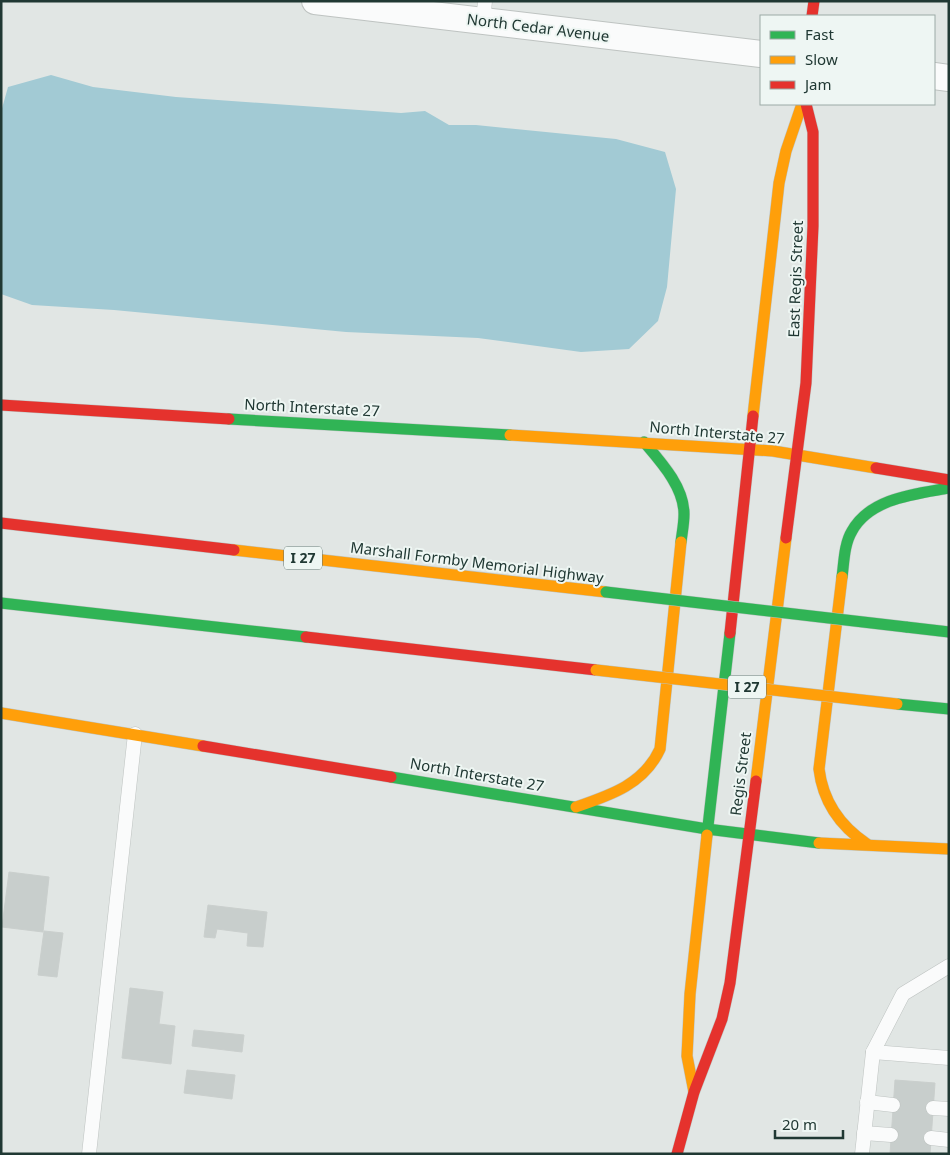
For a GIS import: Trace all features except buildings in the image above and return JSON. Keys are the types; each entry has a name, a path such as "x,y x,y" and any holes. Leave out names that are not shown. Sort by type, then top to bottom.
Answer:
{"main road":[{"path":"812,15 814,1"},
{"name":"East Regis Street","path":"749,449 779,183 786,151 802,105"},
{"name":"East Regis Street","path":"796,455 806,383 813,226 813,132 806,105"},
{"name":"North Interstate 27","path":"1,405 749,449 949,480"},
{"path":"575,808 629,786 647,772 656,760 660,749 684,513 680,492 671,474 644,442"},
{"name":"Regis Street","path":"694,1092 687,1056 690,994 749,449"},
{"name":"Regis Street","path":"677,1154 694,1092 722,1019 730,983 796,455"},
{"path":"867,844 857,838 832,811 820,782 819,769 845,556 852,531 870,510 885,502 949,488"},
{"name":"Marshall Formby Memorial Highway","path":"1,523 949,632"},
{"name":"I 27","path":"1,603 949,709"},
{"name":"North Interstate 27","path":"1,713 707,829 826,844 867,844 949,849"}],"street":[{"name":"North Cedar Avenue","path":"315,1 484,11 760,54"},
{"path":"935,76 949,78"}],"lane":[{"path":"89,1154 136,734"},
{"path":"862,1154 873,1052 903,994 949,966"},
{"path":"873,1052 949,1058"},
{"path":"867,1102 893,1105"},
{"path":"933,1108 949,1109"},
{"path":"864,1133 891,1135"},
{"path":"931,1138 949,1140"}],"water":[{"path":"51,75 93,87 176,97 401,113 425,111 449,125 476,125 616,139 665,152 676,189 667,287 658,321 629,349 581,352 478,338 346,332 114,310 32,305 1,294 1,112 8,87"}],"traffic: fast":[{"path":"229,419 510,435"},
{"path":"644,442 670,475 680,494 684,514 681,542"},
{"path":"842,577 849,536 860,520 870,511 895,499 949,488"},
{"path":"606,592 906,627"},
{"path":"1,603 306,637"},
{"path":"906,627 949,632"},
{"path":"707,835 730,633"},
{"path":"897,704 949,709"},
{"path":"391,777 707,829 819,843"}],"traffic: slow":[{"path":"753,416 779,183 786,151 802,105"},
{"path":"510,435 773,451 876,468"},
{"path":"756,781 786,538"},
{"path":"576,807 614,793 636,780 653,761 660,749 681,542"},
{"path":"234,550 606,592"},
{"path":"842,577 819,769 824,792 834,812 857,837 867,844"},
{"path":"596,670 897,704"},
{"path":"1,713 203,746"},
{"path":"694,1092 687,1056 690,994 707,835"},
{"path":"819,843 949,849"}],"traffic: jam":[{"path":"812,15 814,1"},
{"path":"786,538 806,383 813,226 813,132 806,105"},
{"path":"1,405 229,419"},
{"path":"730,633 753,416"},
{"path":"876,468 949,480"},
{"path":"1,523 234,550"},
{"path":"306,637 596,670"},
{"path":"203,746 391,777"},
{"path":"677,1154 694,1092 722,1019 730,983 756,781"}]}
